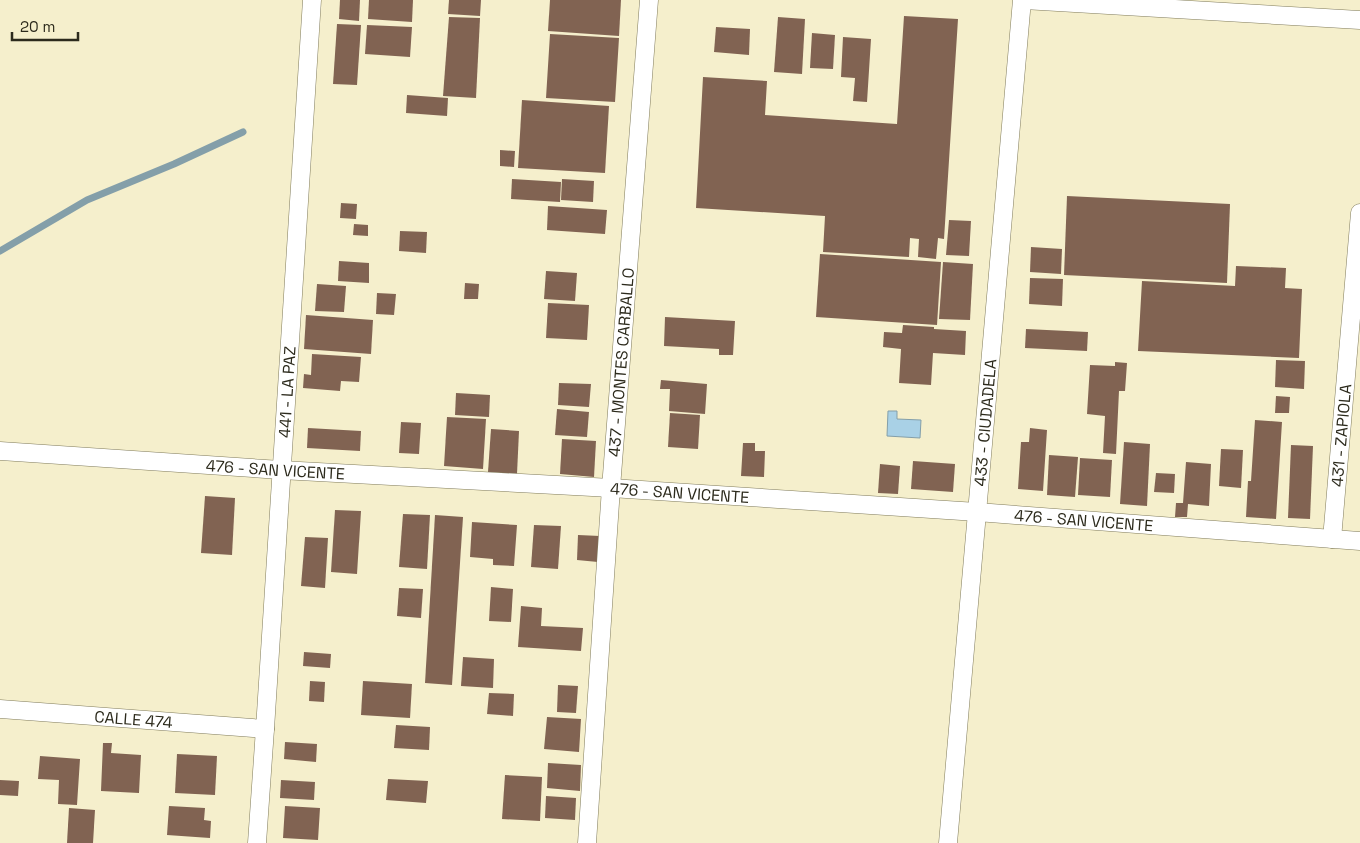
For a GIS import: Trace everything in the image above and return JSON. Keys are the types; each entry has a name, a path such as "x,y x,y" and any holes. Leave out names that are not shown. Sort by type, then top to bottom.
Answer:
{"street":[{"name":"441 - LA PAZ","path":"257,843 266,729 312,0"},
{"name":"437 - MONTES CARBALLO","path":"587,843 611,488 649,0"},
{"path":"1023,0 1360,20"},
{"name":"433 - CIUDADELA","path":"948,843 1023,0"},
{"name":"431 - ZAPIOLA","path":"1332,539 1360,213"},
{"name":"476 - SAN VICENTE","path":"0,451 977,512 1360,542"},
{"name":"CALLE 474","path":"0,709 266,729"},
{"path":"948,843 955,843"}],"water":[{"path":"888,411 897,411 897,419 921,420 920,438 887,436"}],"building":[{"path":"340,0 360,0 359,21 339,19"},
{"path":"369,0 413,0 412,22 368,19"},
{"path":"449,0 481,0 480,16 448,14"},
{"path":"550,0 621,0 619,36 548,31"},
{"path":"904,16 958,19 944,239 938,238 936,259 918,257 919,239 910,238 909,257 823,252 825,216 696,208 703,77 767,81 765,115 897,124"},
{"path":"449,17 480,18 476,98 443,96"},
{"path":"778,17 805,19 802,74 774,72"},
{"path":"337,24 361,25 357,85 333,84"},
{"path":"367,25 412,27 410,57 365,54"},
{"path":"716,27 750,29 749,55 714,52"},
{"path":"812,33 835,35 833,69 810,68"},
{"path":"550,34 619,38 615,102 546,98"},
{"path":"843,37 871,39 867,102 853,101 855,78 841,77"},
{"path":"407,95 448,98 447,116 406,113"},
{"path":"522,100 609,106 605,173 518,168"},
{"path":"500,150 515,151 514,167 500,166"},
{"path":"512,179 561,182 560,202 511,199"},
{"path":"562,179 594,181 593,202 561,200"},
{"path":"1067,196 1230,204 1227,283 1064,275"},
{"path":"341,203 357,204 356,219 340,218"},
{"path":"548,206 607,210 605,234 547,230"},
{"path":"949,220 971,221 969,256 946,255"},
{"path":"354,224 368,225 368,236 353,235"},
{"path":"400,231 427,232 426,253 399,251"},
{"path":"1031,247 1062,249 1061,274 1030,272"},
{"path":"820,254 941,262 937,325 816,317"},
{"path":"339,261 369,263 369,283 338,281"},
{"path":"943,262 973,264 970,320 939,319"},
{"path":"1236,266 1286,268 1285,288 1302,289 1299,358 1138,351 1142,281 1235,286"},
{"path":"546,271 577,273 575,301 544,299"},
{"path":"1030,278 1063,279 1062,306 1029,304"},
{"path":"465,283 479,284 478,299 464,299"},
{"path":"317,284 346,286 344,312 315,311"},
{"path":"377,293 396,294 394,315 376,314"},
{"path":"548,303 589,305 587,340 546,338"},
{"path":"306,315 373,320 371,354 304,349"},
{"path":"665,317 735,321 733,355 719,355 719,349 664,346"},
{"path":"903,325 966,331 965,355 933,353 931,385 899,383 901,349 883,347 884,332 902,333"},
{"path":"1026,329 1088,332 1087,351 1025,348"},
{"path":"312,354 361,357 359,382 341,381 340,391 303,388 304,374 311,375"},
{"path":"1276,360 1305,361 1304,389 1275,387"},
{"path":"1115,362 1127,363 1125,391 1119,391 1116,454 1103,453 1105,416 1087,414 1090,365 1115,366"},
{"path":"661,380 707,384 705,414 669,411 670,389 660,389"},
{"path":"559,383 591,384 589,407 558,405"},
{"path":"456,393 490,395 489,417 455,415"},
{"path":"1276,396 1290,397 1289,413 1275,413"},
{"path":"557,409 589,412 587,437 555,435"},
{"path":"670,413 700,415 698,449 668,447"},
{"path":"447,417 486,419 483,469 444,466"},
{"path":"1255,420 1282,422 1276,519 1246,517 1248,481 1251,481"},
{"path":"401,422 421,423 419,454 399,453"},
{"path":"308,428 361,431 360,451 307,448"},
{"path":"1030,428 1047,430 1043,491 1018,489 1021,442 1029,442"},
{"path":"491,429 519,431 517,474 488,472"},
{"path":"562,439 596,441 594,477 560,474"},
{"path":"1124,442 1150,444 1147,506 1120,504"},
{"path":"743,443 755,443 755,451 765,451 764,477 741,476"},
{"path":"1291,445 1313,446 1310,519 1288,518"},
{"path":"1221,449 1243,450 1241,488 1219,486"},
{"path":"1049,455 1078,457 1075,497 1047,495"},
{"path":"1080,458 1112,460 1110,497 1078,495"},
{"path":"913,461 955,464 953,492 911,489"},
{"path":"1186,462 1211,464 1209,506 1188,504 1187,517 1175,517 1176,503 1183,503"},
{"path":"880,464 900,466 898,494 878,493"},
{"path":"1156,473 1175,474 1174,493 1154,492"},
{"path":"205,496 235,498 232,555 201,553"},
{"path":"335,510 361,511 357,574 331,572"},
{"path":"403,514 430,515 427,569 399,567"},
{"path":"435,515 463,517 452,685 425,683"},
{"path":"472,522 517,525 514,566 493,565 493,559 470,557"},
{"path":"534,525 561,526 558,569 531,567"},
{"path":"578,535 600,536 598,562 577,560"},
{"path":"305,537 328,538 325,588 301,586"},
{"path":"491,587 513,589 511,622 489,621"},
{"path":"399,588 423,589 421,618 397,616"},
{"path":"521,606 542,608 541,626 583,628 581,651 518,647"},
{"path":"304,652 331,654 330,668 303,666"},
{"path":"463,657 494,659 493,688 461,686"},
{"path":"310,681 325,682 324,702 309,701"},
{"path":"363,681 412,684 410,718 361,715"},
{"path":"558,685 578,686 576,713 557,712"},
{"path":"489,693 514,694 513,716 487,714"},
{"path":"547,717 581,719 579,752 544,749"},
{"path":"396,725 430,727 429,750 394,748"},
{"path":"285,742 317,744 316,762 284,759"},
{"path":"103,743 112,743 111,753 141,755 139,793 101,791"},
{"path":"177,754 217,756 215,795 175,793"},
{"path":"40,756 80,759 77,805 58,804 59,780 38,779"},
{"path":"548,763 581,765 580,791 547,788"},
{"path":"505,775 542,777 540,821 502,819"},
{"path":"388,779 428,781 426,803 386,800"},
{"path":"0,780 19,781 18,796 0,795"},
{"path":"281,780 315,782 314,800 280,798"},
{"path":"546,796 576,798 575,820 545,818"},
{"path":"169,806 205,808 204,820 211,821 210,838 167,835"},
{"path":"285,806 320,808 318,840 283,838"},
{"path":"69,808 95,810 93,843 67,843"}],"waterway":[{"path":"0,251 87,200 174,164 243,132"}]}
